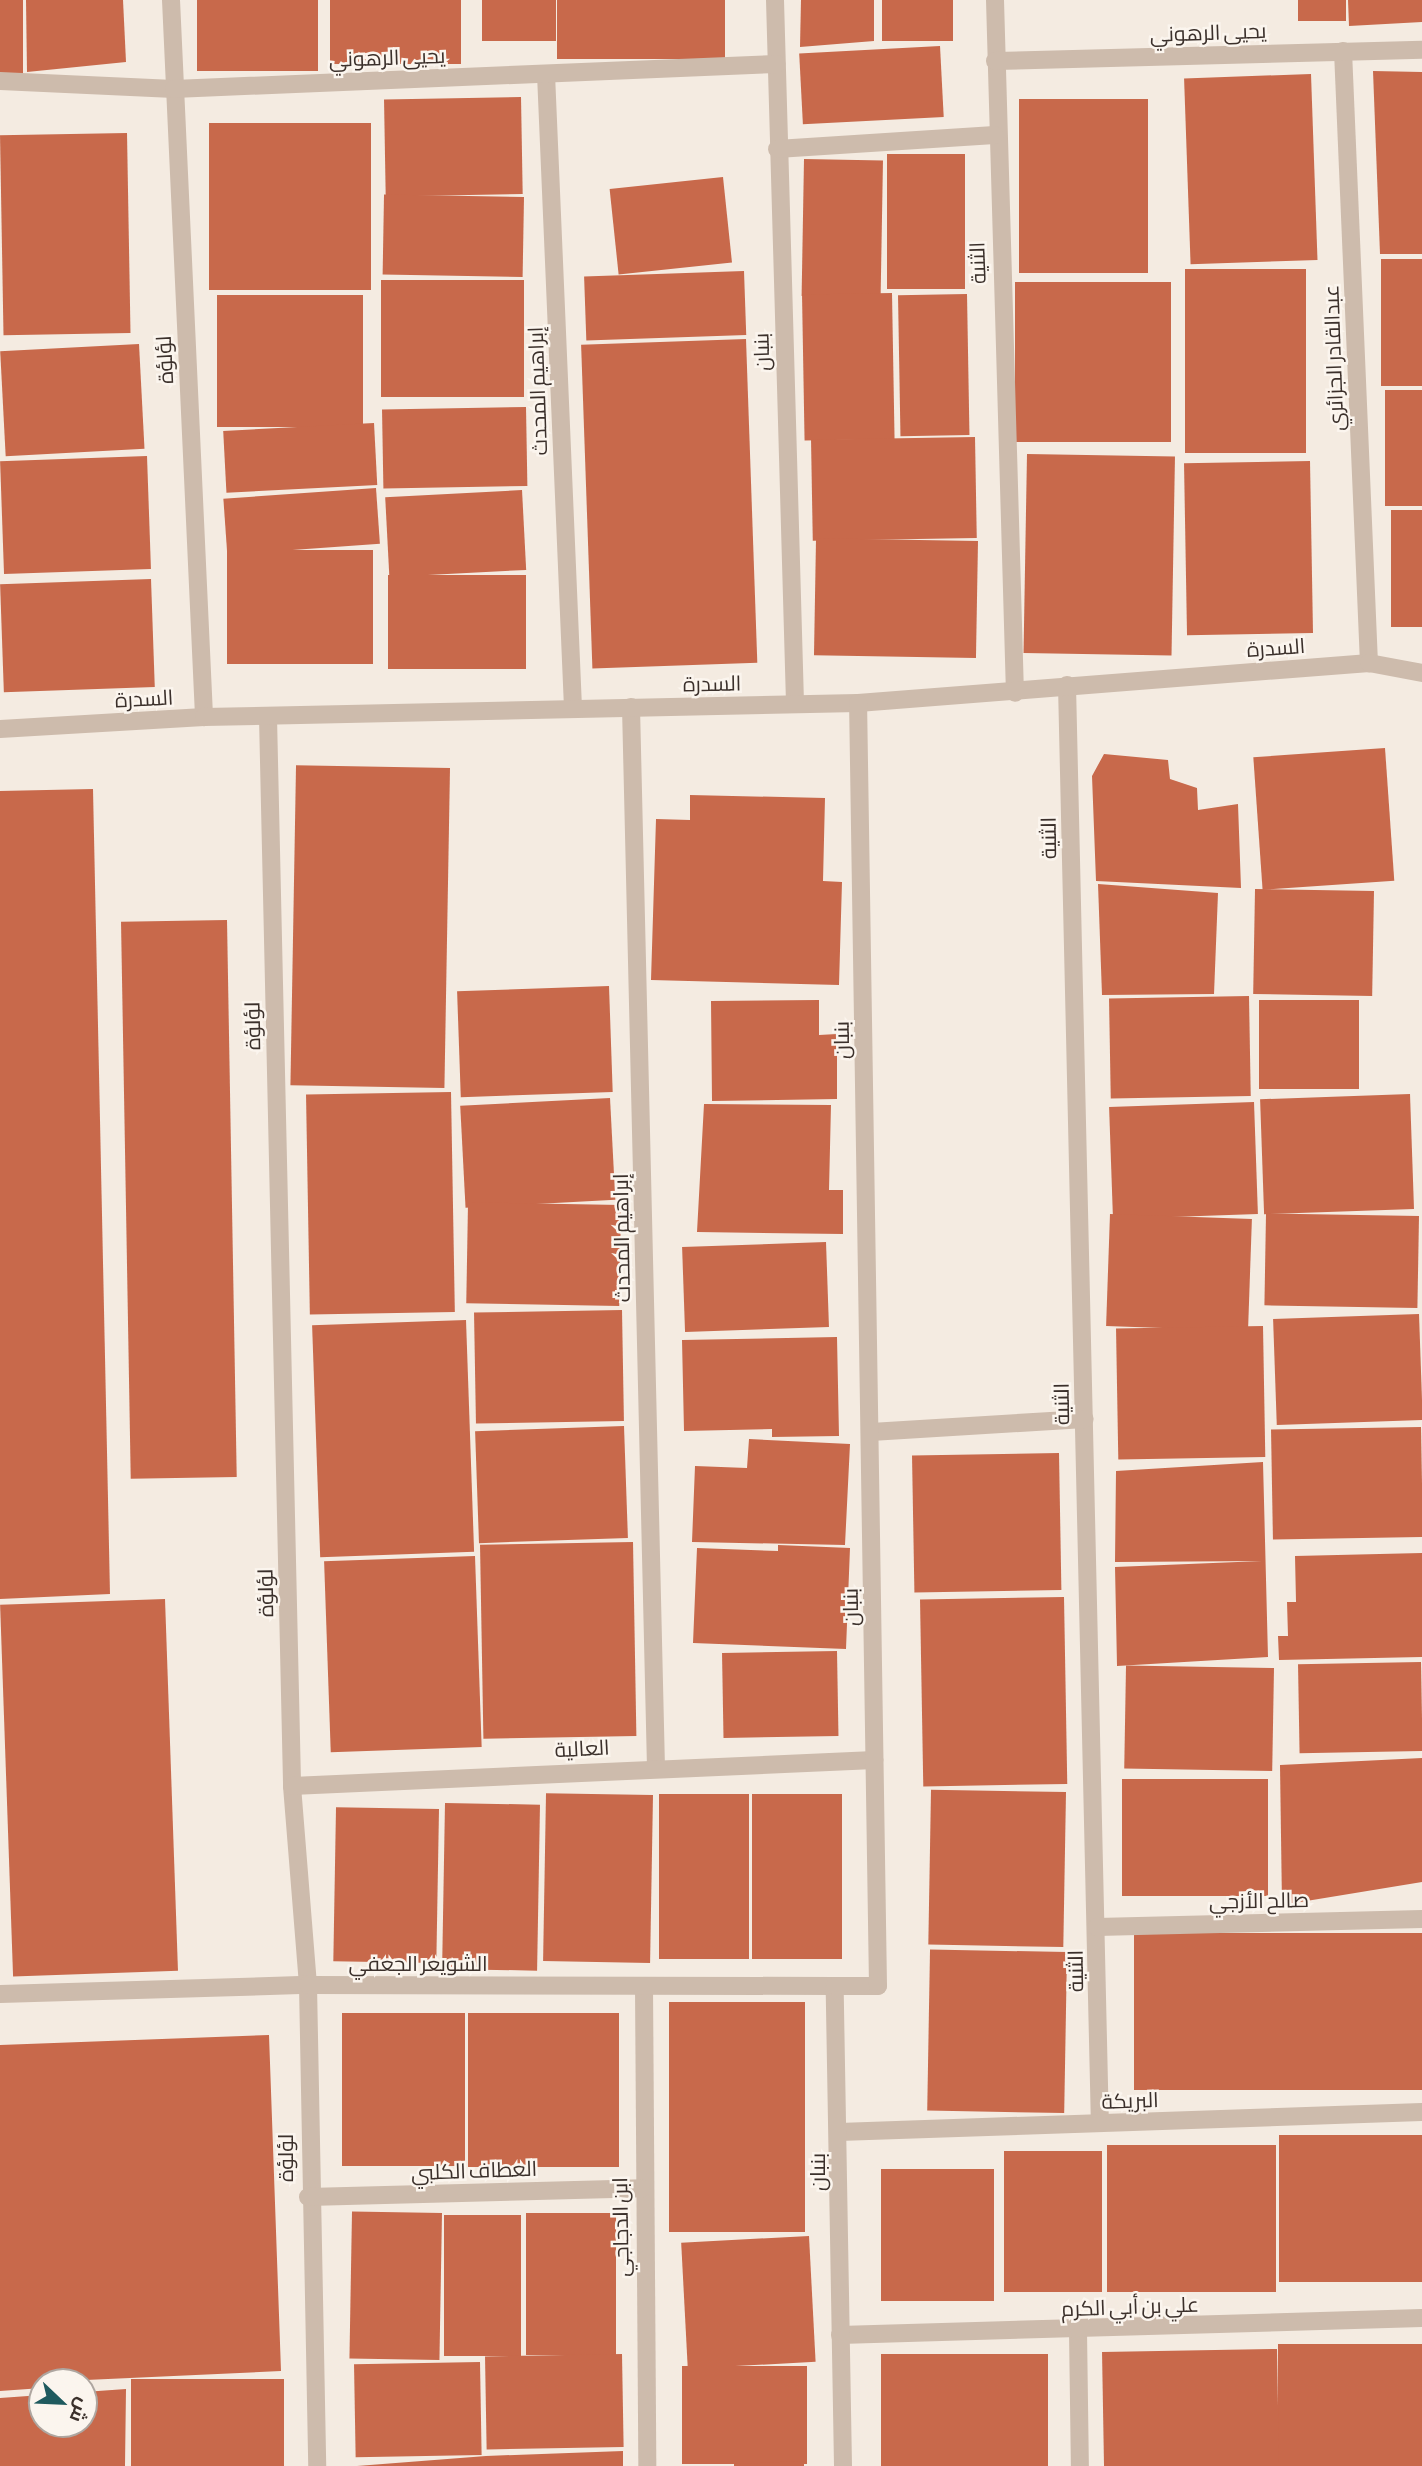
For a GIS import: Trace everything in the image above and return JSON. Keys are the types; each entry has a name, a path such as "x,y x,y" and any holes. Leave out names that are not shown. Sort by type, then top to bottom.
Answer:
{"street":[{"name":"لؤلؤة","path":"171,0 204,717"},
{"name":"بنبان","path":"775,0 794,704"},
{"name":"الثنية","path":"995,0 995,135 1015,693"},
{"name":"يحيى الرهوني","path":"995,61 1422,50"},
{"name":"عبدالقادر الجزائري","path":"1343,51 1369,663"},
{"name":"يحيى الرهوني","path":"0,80 174,89 776,64"},
{"name":"إبراهيم المحدث","path":"547,74 573,707"},
{"path":"777,149 995,135"},
{"name":"السدرة","path":"0,729 204,717 268,718 573,707 858,703 1015,693 1067,684 1369,663 1422,673"},
{"name":"الثنية","path":"1067,684 1100,2123"},
{"name":"بنبان","path":"843,2466 835,1986 878,1986 858,703"},
{"name":"إبراهيم المحدث","path":"631,707 656,1767"},
{"name":"لؤلؤة","path":"268,718 292,1786 308,1985 308,2197 317,2466"},
{"path":"871,1432 1084,1419"},
{"name":"العالية","path":"292,1786 656,1767 874,1760"},
{"name":"صالح الأزجي","path":"1097,1927 1422,1919"},
{"name":"الشويعر الجعفي","path":"0,1994 308,1985 835,1986"},
{"name":"ابن الدجاجي","path":"644,1987 642,2188 647,2466"},
{"name":"البريكة","path":"839,2132 1422,2112"},
{"name":"العطاف الكلبي","path":"308,2197 642,2188"},
{"name":"علي بن أبي الكرم","path":"840,2335 1078,2331 1422,2318"},
{"path":"1078,2331 1080,2466"}],"building":[{"path":"0,0 23,0 23,75 0,75"},
{"path":"26,0 123,0 126,62 27,72"},
{"path":"197,0 318,0 318,71 197,71"},
{"path":"330,0 461,0 461,64 330,64"},
{"path":"482,0 556,0 556,41 482,41"},
{"path":"557,0 725,0 725,59 557,59"},
{"path":"801,0 874,0 874,41 800,47"},
{"path":"882,0 953,0 953,41 882,41"},
{"path":"1298,0 1346,0 1346,21 1298,21"},
{"path":"1348,0 1422,0 1422,22 1349,26"},
{"path":"940,46 944,117 803,124 799,53"},
{"path":"1373,71 1422,72 1422,254 1380,254"},
{"path":"1311,74 1317,260 1191,264 1184,78"},
{"path":"521,97 523,194 386,196 384,99"},
{"path":"1019,99 1148,99 1148,273 1019,273"},
{"path":"209,123 371,123 371,290 209,290"},
{"path":"127,133 130,333 4,335 0,135"},
{"path":"887,154 965,154 965,289 887,289"},
{"path":"804,159 883,160 881,297 802,296"},
{"path":"723,177 732,263 619,274 610,189"},
{"path":"384,195 524,197 523,277 383,275"},
{"path":"1381,259 1422,259 1422,386 1381,386"},
{"path":"1185,269 1306,269 1306,453 1185,453"},
{"path":"744,271 746,335 586,341 584,277"},
{"path":"381,280 524,280 524,397 381,397"},
{"path":"1015,282 1171,282 1171,442 1015,442"},
{"path":"892,293 895,439 805,441 802,295"},
{"path":"967,294 969,435 900,436 898,295"},
{"path":"217,295 363,295 363,427 217,427"},
{"path":"746,339 757,663 592,669 581,345"},
{"path":"139,344 144,449 6,456 0,351"},
{"path":"1385,390 1422,390 1422,506 1385,506"},
{"path":"526,407 527,486 383,489 382,410"},
{"path":"374,423 377,485 226,493 223,431"},
{"path":"975,437 977,538 813,541 811,440"},
{"path":"1027,454 1175,457 1172,656 1024,653"},
{"path":"147,456 151,569 4,574 0,461"},
{"path":"1310,461 1313,633 1187,635 1184,463"},
{"path":"376,488 380,544 227,555 223,499"},
{"path":"522,490 526,570 389,577 385,497"},
{"path":"1391,510 1422,510 1422,627 1391,627"},
{"path":"816,538 978,541 976,658 814,655"},
{"path":"227,550 373,550 373,664 227,664"},
{"path":"388,575 526,575 526,669 388,669"},
{"path":"151,579 155,687 4,692 0,584"},
{"path":"1385,748 1394,881 1263,890 1253,757"},
{"path":"1104,754 1168,760 1170,779 1197,788 1198,810 1238,804 1241,888 1096,881 1092,776"},
{"path":"296,765 450,768 444,1088 290,1085"},
{"path":"93,789 110,1594 0,1599 0,791"},
{"path":"690,795 825,798 823,881 842,882 839,985 651,980 656,819 690,820"},
{"path":"1098,884 1218,893 1214,994 1102,995"},
{"path":"1255,889 1374,891 1372,996 1253,994"},
{"path":"227,920 237,1477 131,1479 121,922"},
{"path":"609,986 613,1092 461,1097 457,991"},
{"path":"1249,996 1251,1096 1111,1098 1109,998"},
{"path":"819,1000 819,1035 837,1034 837,1099 712,1101 711,1001"},
{"path":"1259,1000 1359,1000 1359,1089 1259,1089"},
{"path":"451,1092 455,1312 310,1314 306,1095"},
{"path":"1410,1094 1414,1209 1264,1214 1260,1099"},
{"path":"610,1098 615,1200 466,1208 460,1106"},
{"path":"1254,1102 1258,1214 1113,1219 1109,1107"},
{"path":"704,1104 831,1105 829,1190 843,1190 843,1234 697,1232"},
{"path":"468,1202 621,1205 619,1306 466,1303"},
{"path":"1266,1213 1419,1216 1417,1308 1264,1305"},
{"path":"1110,1214 1252,1219 1248,1331 1106,1326"},
{"path":"826,1242 829,1327 685,1332 682,1247"},
{"path":"622,1310 624,1421 476,1424 474,1313"},
{"path":"1419,1314 1422,1420 1277,1425 1273,1319"},
{"path":"466,1320 474,1552 320,1557 312,1325"},
{"path":"1263,1326 1265,1457 1118,1460 1116,1329"},
{"path":"837,1337 839,1436 772,1437 772,1429 684,1431 682,1340"},
{"path":"624,1426 628,1538 479,1543 475,1431"},
{"path":"1421,1427 1422,1537 1273,1540 1271,1430"},
{"path":"749,1439 850,1444 845,1545 692,1542 695,1466 747,1468"},
{"path":"1059,1453 1061,1590 914,1593 912,1456"},
{"path":"1263,1462 1268,1657 1117,1666 1115,1567 1262,1561 1115,1562 1116,1471"},
{"path":"633,1542 636,1736 483,1739 480,1545"},
{"path":"778,1545 850,1548 846,1649 693,1643 697,1548 778,1551"},
{"path":"1422,1553 1422,1657 1279,1660 1278,1636 1288,1636 1287,1602 1296,1602 1295,1556"},
{"path":"475,1556 482,1747 331,1752 324,1561"},
{"path":"1064,1597 1067,1784 923,1786 920,1600"},
{"path":"165,1599 178,1971 13,1977 0,1605"},
{"path":"837,1651 838,1736 724,1738 722,1653"},
{"path":"1421,1662 1422,1751 1300,1753 1298,1664"},
{"path":"1126,1665 1274,1668 1272,1771 1124,1768"},
{"path":"1422,1758 1422,1882 1282,1905 1280,1765"},
{"path":"1122,1779 1268,1779 1268,1896 1122,1896"},
{"path":"931,1790 1066,1792 1063,1947 928,1945"},
{"path":"546,1793 653,1795 650,1963 543,1961"},
{"path":"659,1794 749,1794 749,1959 659,1959"},
{"path":"752,1794 842,1794 842,1959 752,1959"},
{"path":"445,1803 540,1805 537,1971 442,1969"},
{"path":"336,1807 439,1809 436,1963 333,1961"},
{"path":"1134,1933 1422,1933 1422,2090 1134,2090"},
{"path":"930,1950 1067,1952 1064,2113 927,2111"},
{"path":"669,2002 805,2002 805,2232 669,2232"},
{"path":"342,2013 465,2013 465,2166 342,2166"},
{"path":"468,2013 619,2013 619,2167 468,2167"},
{"path":"269,2035 281,2371 98,2379 98,2368 28,2368 28,2389 0,2391 0,2045"},
{"path":"1279,2135 1422,2135 1422,2282 1279,2282"},
{"path":"1107,2145 1276,2145 1276,2292 1107,2292"},
{"path":"1004,2151 1102,2151 1102,2292 1004,2292"},
{"path":"881,2169 994,2169 994,2301 881,2301"},
{"path":"352,2211 442,2213 439,2360 349,2358"},
{"path":"526,2213 616,2213 616,2355 526,2355"},
{"path":"444,2215 521,2215 521,2356 444,2356"},
{"path":"809,2236 816,2362 688,2369 681,2243"},
{"path":"1278,2344 1422,2344 1422,2466 1278,2466"},
{"path":"1277,2349 1279,2466 1104,2466 1102,2352"},
{"path":"622,2354 624,2447 487,2449 485,2356"},
{"path":"881,2354 1048,2354 1048,2466 881,2466"},
{"path":"480,2362 482,2455 356,2457 354,2364"},
{"path":"682,2366 807,2366 807,2464 682,2464"},
{"path":"131,2379 284,2379 284,2466 131,2466"},
{"path":"126,2389 125,2466 0,2466 0,2398 28,2396 28,2438 98,2438 98,2391"},
{"path":"623,2451 623,2466 357,2466 486,2456"},
{"path":"804,2461 804,2466 734,2466 734,2464"}]}
